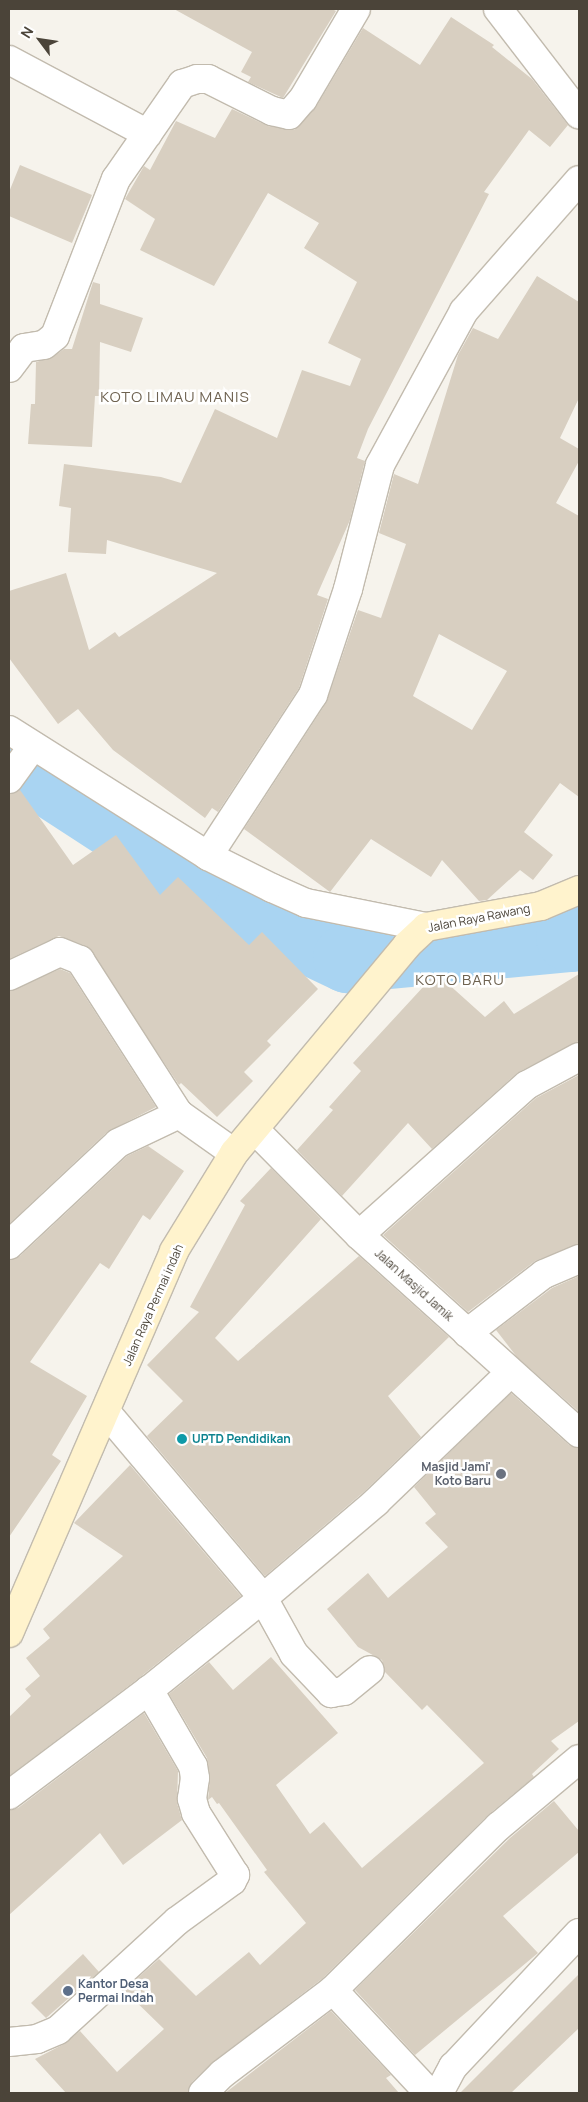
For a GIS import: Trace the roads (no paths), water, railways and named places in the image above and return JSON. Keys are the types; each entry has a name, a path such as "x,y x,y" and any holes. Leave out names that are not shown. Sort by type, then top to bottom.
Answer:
{"main road":[{"name":"Jalan Raya Rawang","path":"416,936 542,906 579,890"},
{"name":"Jalan Raya Permai indah","path":"9,1633 174,1251 234,1153 416,936"}],"street":[{"path":"9,368 24,348 44,344 55,336 116,180 182,84 197,79 208,79 272,111 289,115 303,99 356,9"},
{"path":"498,9 579,114"},
{"path":"9,60 148,134"},
{"path":"208,856 313,695 348,589 380,465 464,311 579,180"},
{"path":"9,730 21,763 306,903 416,936"},
{"path":"9,976 60,952 80,960 178,1114 234,1153"},
{"path":"359,1235 527,1085 579,1057"},
{"path":"9,1245 118,1144 178,1114"},
{"name":"Jalan Masjid Jamik","path":"255,1130 359,1235 579,1433"},
{"path":"467,1333 544,1274 579,1259"},
{"path":"9,1795 149,1690 263,1598 376,1502 511,1372"},
{"path":"106,1412 263,1598 294,1654 331,1694 344,1691 370,1670"},
{"path":"9,2042 37,2038 58,2030 177,1921 232,1881 235,1875 196,1813 192,1799 195,1778 193,1766 149,1690"},
{"path":"203,2093 222,2074 332,1990 499,1826 579,1759"},
{"path":"435,2093 439,2092 453,2067 579,1934"},
{"path":"332,1990 429,2093"}],"waterway":[{"path":"9,756 248,911 347,958 570,937 579,930"}],"place":[{"name":"UPTD Pendidikan","path":"182,1439"},
{"name":"Masjid Jami' Koto Baru","path":"501,1474"},
{"name":"Kantor Desa Permai Indah","path":"68,1991"}],"district":[{"name":"KOTO LIMAU MANIS","path":"175,397"},
{"name":"KOTO BARU","path":"460,980"}]}
